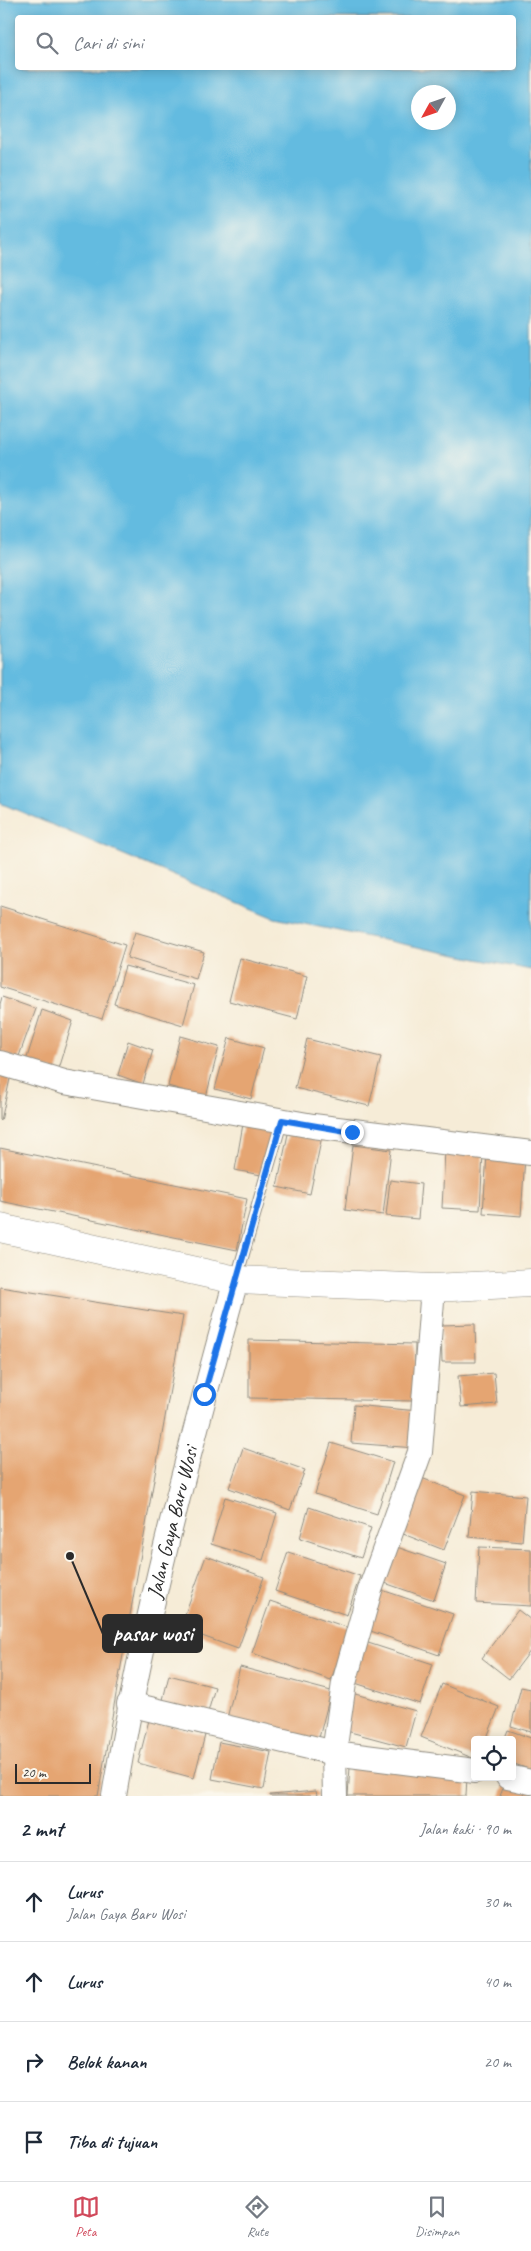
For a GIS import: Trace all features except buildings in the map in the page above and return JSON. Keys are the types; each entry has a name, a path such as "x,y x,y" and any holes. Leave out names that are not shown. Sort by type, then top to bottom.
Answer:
{"street":[{"path":"0,1063 64,1082 352,1132 531,1153"},
{"path":"0,1228 236,1280 433,1288 531,1283"},
{"name":"Jalan Gaya Baru Wosi","path":"114,1796 129,1704 156,1586 236,1280"},
{"path":"335,1796 334,1753 344,1683 370,1590 420,1452 433,1288"},
{"path":"129,1704 334,1753 471,1770"},
{"path":"516,1779 531,1782"}],"lane":[{"path":"236,1280 282,1120"}],"water":[{"path":"0,0 531,0 531,970 275,918 0,803"}],"place":[{"name":"pasar wosi","path":"70,1556"}],"route":[{"path":"204,1394 282,1120 352,1132"}]}
